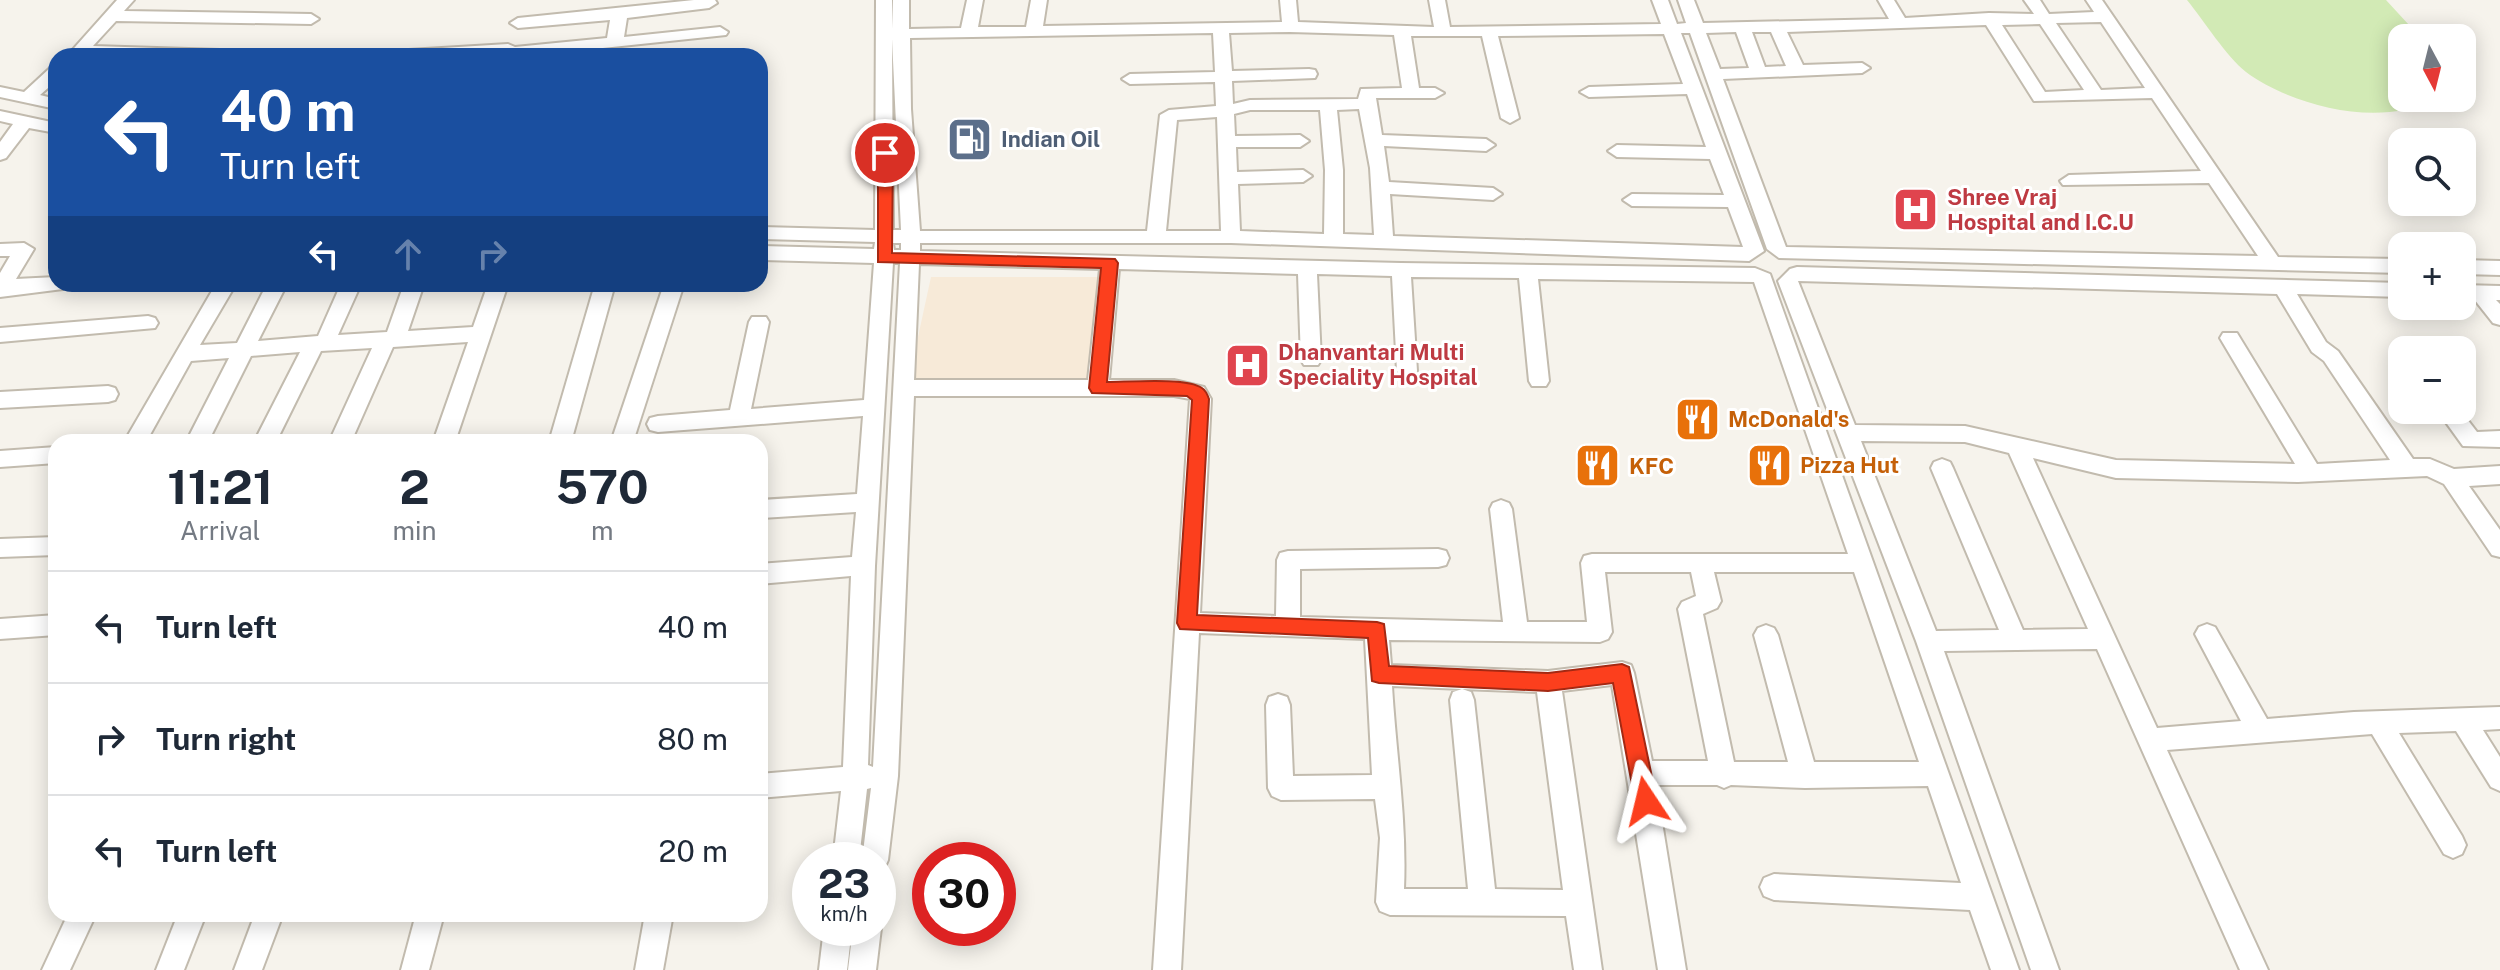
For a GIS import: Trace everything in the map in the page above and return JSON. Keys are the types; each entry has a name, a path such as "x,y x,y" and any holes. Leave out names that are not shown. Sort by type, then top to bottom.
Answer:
{"street":[{"path":"83,48 126,0"},
{"path":"877,842 885,776 910,248 902,109 892,33 884,0"},
{"path":"848,842 855,777 863,566 876,407 892,33 901,0"},
{"path":"969,31 975,0"},
{"path":"1034,30 1039,0"},
{"path":"1288,0 1290,27"},
{"path":"1437,0 1443,32"},
{"path":"1660,0 1735,201 1751,252 1747,265 1759,277 2005,970"},
{"path":"1686,0 1782,251 1797,263 1792,278 1846,433 1928,641 2045,970"},
{"path":"1886,0 1900,23"},
{"path":"2032,0 2096,95"},
{"path":"2094,0 2272,263"},
{"path":"518,23 709,3"},
{"path":"615,42 619,14"},
{"path":"112,16 311,19"},
{"path":"892,33 1221,27 1443,32 1777,27 1989,18 2105,17"},
{"path":"1989,18 2040,97 2157,93"},
{"path":"1221,27 1231,237"},
{"path":"1742,27 1759,72"},
{"path":"1777,27 1797,71"},
{"path":"1402,31 1411,93"},
{"path":"1489,31 1510,118"},
{"path":"565,48 720,32"},
{"path":"1715,74 1862,68"},
{"path":"1130,79 1309,74"},
{"path":"27,98 48,79"},
{"path":"1589,92 1693,89"},
{"path":"0,92 48,102"},
{"path":"1384,241 1381,188 1367,93 1435,93"},
{"path":"1328,103 1334,170 1333,241"},
{"path":"1156,236 1169,115 1224,111 1250,105 1367,104"},
{"path":"0,116 48,126"},
{"path":"0,154 25,121"},
{"path":"1374,140 1486,145"},
{"path":"1226,142 1300,141"},
{"path":"1617,151 1717,153"},
{"path":"1228,178 1303,176"},
{"path":"2069,181 2214,177"},
{"path":"1381,188 1493,194"},
{"path":"1632,200 1735,201"},
{"path":"768,234 884,248"},
{"path":"768,253 1156,236 2388,266"},
{"path":"910,248 1110,263 2388,290"},
{"path":"0,250 24,249 1,287"},
{"path":"1098,388 1110,263"},
{"path":"1307,267 1311,360"},
{"path":"2476,267 2500,268"},
{"path":"1401,270 1407,371"},
{"path":"1528,272 1539,381"},
{"path":"1,287 48,284"},
{"path":"2284,288 2319,347 2331,356 2407,468"},
{"path":"140,434 221,292"},
{"path":"201,434 273,292"},
{"path":"269,434 347,292"},
{"path":"344,434 411,292"},
{"path":"447,434 495,292"},
{"path":"562,434 603,292"},
{"path":"625,434 671,292"},
{"path":"2476,292 2500,293"},
{"path":"2476,296 2500,318"},
{"path":"739,417 759,322"},
{"path":"0,335 148,323"},
{"path":"185,354 481,334"},
{"path":"2230,338 2311,472"},
{"path":"904,388 1188,390 1197,393 1201,399 1167,970"},
{"path":"0,400 108,394"},
{"path":"658,424 876,407"},
{"path":"2459,424 2471,440 2500,439"},
{"path":"1846,433 1965,434 2116,469 2311,472 2430,467 2452,478 2500,548"},
{"path":"2018,448 2254,970"},
{"path":"0,459 48,456"},
{"path":"1942,468 2016,641"},
{"path":"2452,478 2500,475"},
{"path":"768,508 869,502"},
{"path":"1501,509 1516,632"},
{"path":"0,548 48,546"},
{"path":"1288,627 1288,560 1438,558"},
{"path":"1187,623 1377,630 1600,632 1592,563 1863,563"},
{"path":"1701,564 1709,601 1690,609 1724,776"},
{"path":"768,573 863,566"},
{"path":"0,629 48,626"},
{"path":"1377,630 1386,787 1393,838 1390,902 1578,903"},
{"path":"2207,634 2260,731"},
{"path":"1766,635 1805,776"},
{"path":"1928,641 2104,639"},
{"path":"1379,675 1548,682 1622,673 1672,970"},
{"path":"1548,682 1588,970"},
{"path":"1462,700 1483,903"},
{"path":"1278,705 1281,788 1386,787"},
{"path":"2149,740 2379,722 2500,718"},
{"path":"2462,719 2500,779"},
{"path":"2379,722 2453,845"},
{"path":"1641,773 1724,776 1936,774"},
{"path":"768,785 885,776"},
{"path":"1774,887 1979,897"},
{"path":"56,970 78,922"},
{"path":"170,970 189,922"},
{"path":"248,970 266,922"},
{"path":"415,970 428,922"},
{"path":"649,970 658,922"},
{"path":"833,970 836,946"},
{"path":"862,970 865,946"}],"shaded area":[{"path":"931,277 1101,277 1090,383 908,383"}],"green space":[{"path":"2187,0 2386,0 2408,24 2388,24 2389,112 2363,113 2337,109 2287,94 2246,72 2223,48"}],"place":[{"name":"Indian Oil","path":"970,139"},
{"name":"Shree Vraj Hospital and I.C.U","path":"1916,210"},
{"name":"Dhanvantari Multi Speciality Hospital","path":"1247,365"},
{"name":"McDonald's","path":"1697,419"},
{"name":"Pizza Hut","path":"1769,465"},
{"name":"KFC","path":"1598,466"}],"route":[{"path":"885,153 884,258 1110,263 1098,388 1174,388 1197,393 1201,399 1187,623 1377,630 1379,675 1548,682 1622,673 1646,801"}]}
